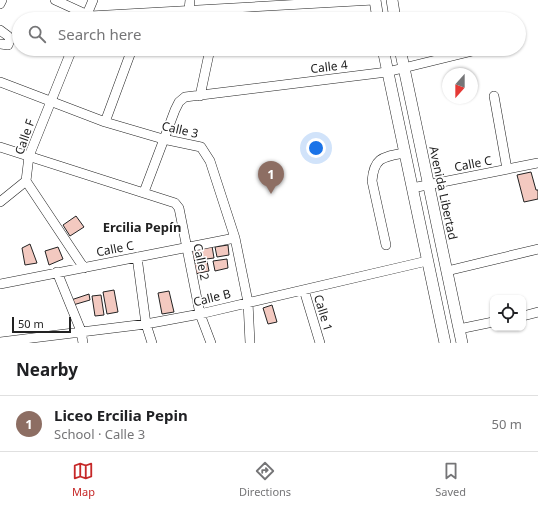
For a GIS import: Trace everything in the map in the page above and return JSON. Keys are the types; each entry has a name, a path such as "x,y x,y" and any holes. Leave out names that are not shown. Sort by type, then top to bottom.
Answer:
{"main road":[{"path":"375,0 377,12"},
{"path":"392,0 394,12"},
{"path":"384,56 445,343"},
{"name":"Avenida Libertad","path":"401,56 462,343"}],"street":[{"path":"0,4 2,0"},
{"path":"55,0 77,12"},
{"path":"88,12 94,0"},
{"path":"189,10 190,0"},
{"path":"174,12 375,0"},
{"path":"0,30 8,36 10,40 8,45 0,44"},
{"name":"Calle F","path":"26,181 29,156 69,56"},
{"path":"105,122 129,56"},
{"path":"0,147 144,192 179,102 185,97 200,96 209,56"},
{"name":"Calle 4","path":"200,96 387,72 451,56"},
{"name":"Calle 3","path":"0,82 105,122 164,140 201,147 210,161 235,238 248,302 250,343"},
{"path":"494,96 507,169"},
{"path":"386,245 372,181 372,170 377,161 385,156 404,153"},
{"name":"Calle C","path":"412,188 538,163"},
{"path":"0,202 26,181 84,268"},
{"name":"Calle 2","path":"144,192 175,203 179,208 200,314 211,343"},
{"name":"Calle C","path":"0,284 235,238"},
{"path":"447,271 538,249"},
{"path":"137,257 146,324 152,343"},
{"name":"Calle B","path":"0,342 146,324 200,314 427,260"},
{"path":"57,272 81,331 83,343"},
{"name":"Calle 1","path":"304,290 320,343"},
{"path":"526,315 538,312"},
{"path":"458,329 490,323"}],"building":[{"path":"531,172 536,190 538,190 538,199 524,202 517,175"},
{"path":"76,216 84,227 70,236 63,225"},
{"path":"30,244 37,263 25,265 22,248"},
{"path":"228,245 229,255 217,257 215,247"},
{"path":"212,246 214,258 191,261 189,249"},
{"path":"58,247 63,259 49,265 45,251"},
{"path":"227,259 228,268 215,271 213,261"},
{"path":"207,261 209,271 195,274 193,264"},
{"path":"114,290 118,312 107,314 103,292"},
{"path":"169,291 174,312 162,314 158,293"},
{"path":"89,294 90,300 73,305 71,300"},
{"path":"101,295 104,315 95,316 92,296"},
{"path":"272,305 277,322 268,324 263,308"}],"place":[{"name":"Liceo Ercilia Pepin","path":"271,194"}],"district":[{"name":"Ercilia Pepín","path":"142,227"}]}
